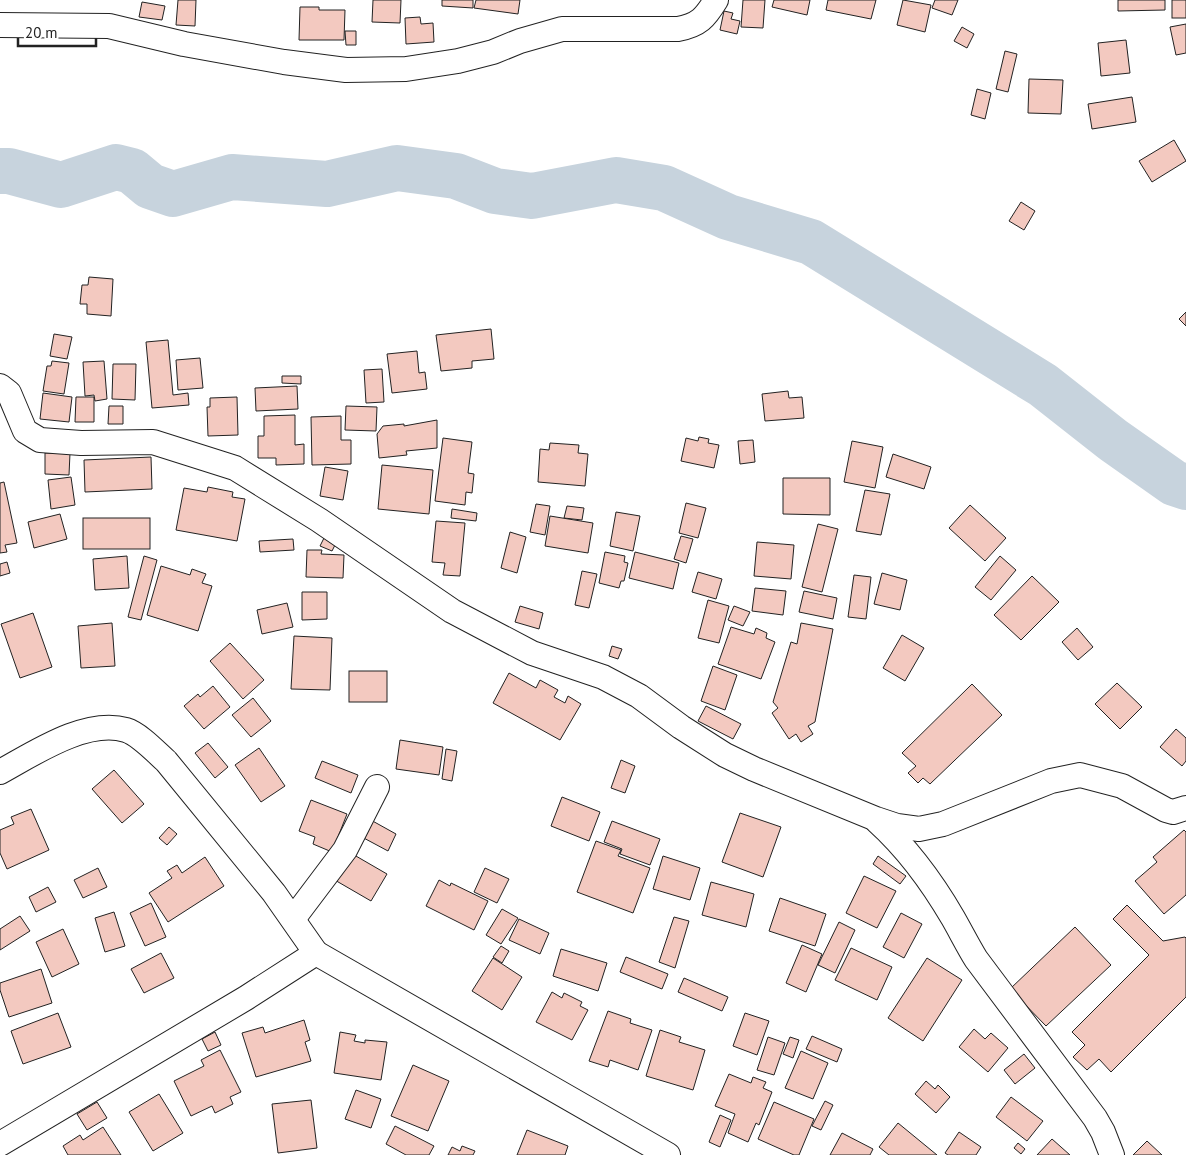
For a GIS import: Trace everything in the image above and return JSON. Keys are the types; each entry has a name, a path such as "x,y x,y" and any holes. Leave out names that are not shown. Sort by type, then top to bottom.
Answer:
{"street":[{"path":"0,25 109,26 184,44 284,62 346,70 406,69 458,61 493,52 520,41 562,29 678,29 701,21 716,0"},
{"path":"0,386 9,394 25,431 40,440 81,443 153,442 235,468 319,520 452,611 532,653 603,677 638,696 681,727 725,755 754,769 876,819 897,826 919,829 943,824 1051,781 1080,775 1122,786 1166,810 1173,812 1186,808"},
{"path":"0,772 76,732 102,728 126,730 147,744 166,761 274,893 316,953 668,1155"},
{"path":"293,919 345,850 377,787"},
{"path":"876,819 892,834 924,872 976,959 1095,1118 1112,1155"},
{"path":"0,1144 246,998 316,953"}],"building":[{"path":"178,0 196,0 195,26 176,25"},
{"path":"373,0 401,0 400,23 372,22"},
{"path":"442,0 473,0 473,8 442,6"},
{"path":"476,0 520,0 518,14 474,8"},
{"path":"743,0 765,0 763,28 741,27"},
{"path":"774,0 810,0 807,15 772,7"},
{"path":"828,0 876,0 871,19 826,10"},
{"path":"903,0 931,5 925,32 897,25"},
{"path":"935,0 958,0 952,15 932,8"},
{"path":"1118,0 1165,0 1165,10 1118,11"},
{"path":"1172,0 1186,0 1186,18 1172,18"},
{"path":"142,2 165,6 162,20 139,17"},
{"path":"300,7 319,7 319,10 345,10 344,40 299,40"},
{"path":"724,11 733,13 731,19 740,21 737,34 720,30"},
{"path":"420,17 421,24 433,23 434,42 406,44 405,18"},
{"path":"1186,24 1186,53 1176,55 1170,27"},
{"path":"962,27 974,34 967,48 954,41"},
{"path":"345,31 356,31 356,45 346,45"},
{"path":"1126,40 1130,73 1101,76 1098,43"},
{"path":"1005,51 1017,54 1008,92 996,89"},
{"path":"1029,79 1063,80 1061,114 1028,113"},
{"path":"977,89 991,93 985,119 971,115"},
{"path":"1132,97 1136,122 1092,129 1088,104"},
{"path":"1174,140 1186,161 1152,182 1139,161"},
{"path":"1021,202 1035,211 1024,230 1009,221"},
{"path":"89,277 113,279 111,316 87,314 87,304 80,304 82,285 88,285"},
{"path":"1186,312 1186,326 1179,319"},
{"path":"491,329 494,359 472,361 472,368 441,371 436,335"},
{"path":"54,334 72,337 67,359 50,356"},
{"path":"168,340 173,395 188,393 189,405 152,408 146,342"},
{"path":"417,351 419,373 425,372 427,389 392,393 387,354"},
{"path":"200,358 203,388 178,390 176,360"},
{"path":"52,361 69,363 64,394 43,391 47,366 51,366"},
{"path":"104,361 107,399 95,401 94,395 85,396 83,362"},
{"path":"113,364 136,364 135,400 112,399"},
{"path":"382,369 384,402 366,403 364,370"},
{"path":"282,376 301,376 301,384 282,383"},
{"path":"297,386 298,409 256,411 255,388"},
{"path":"788,391 789,398 802,397 804,418 765,421 762,394"},
{"path":"43,393 72,397 69,422 40,419"},
{"path":"76,397 94,397 94,422 75,422"},
{"path":"237,397 238,435 208,436 207,407 210,407 210,398"},
{"path":"109,406 123,406 123,424 108,424"},
{"path":"346,406 377,407 376,431 345,430"},
{"path":"295,415 295,445 304,444 304,464 276,465 276,458 258,458 258,436 264,436 264,416"},
{"path":"341,416 341,440 351,440 351,464 312,465 311,417"},
{"path":"437,420 437,448 406,451 407,455 379,458 377,434 383,426 404,424 404,426"},
{"path":"699,437 709,439 708,443 719,445 714,468 681,461 686,438 698,441"},
{"path":"443,438 472,442 468,473 474,474 472,493 466,492 465,505 435,501"},
{"path":"753,440 755,462 740,464 738,441"},
{"path":"852,441 883,447 875,488 844,482"},
{"path":"550,443 579,445 578,453 588,454 585,486 538,482 540,449 549,450"},
{"path":"45,453 70,453 69,475 45,474"},
{"path":"893,454 931,467 924,489 886,477"},
{"path":"151,457 152,489 85,492 84,460"},
{"path":"382,465 433,470 429,514 378,509"},
{"path":"325,467 348,471 343,500 320,496"},
{"path":"71,477 75,505 51,509 48,480"},
{"path":"783,478 830,478 830,515 783,514"},
{"path":"4,482 17,543 5,545 7,552 0,553 0,483"},
{"path":"208,487 233,492 232,497 245,499 237,541 176,530 184,488 207,492"},
{"path":"865,490 890,494 881,535 856,531"},
{"path":"686,503 706,508 698,538 679,533"},
{"path":"536,504 550,506 545,535 530,532"},
{"path":"970,505 1006,538 985,561 949,528"},
{"path":"567,506 584,508 582,520 564,518"},
{"path":"452,509 477,513 476,521 451,518"},
{"path":"616,512 640,516 633,551 610,546"},
{"path":"60,514 67,539 34,548 28,522"},
{"path":"550,516 593,523 588,553 545,546"},
{"path":"83,518 150,518 150,549 83,549"},
{"path":"436,521 465,523 460,576 443,575 445,563 432,562"},
{"path":"818,524 838,529 822,592 802,587"},
{"path":"510,532 526,537 517,573 501,568"},
{"path":"681,536 693,539 686,563 674,559"},
{"path":"324,538 336,543 332,551 320,546"},
{"path":"293,539 294,550 260,552 259,541"},
{"path":"757,542 794,545 791,579 754,576"},
{"path":"307,550 322,550 321,554 344,555 343,578 306,577"},
{"path":"605,552 625,556 624,562 628,563 624,581 621,581 619,588 599,583"},
{"path":"635,552 679,563 673,589 629,578"},
{"path":"127,556 129,588 95,590 93,559"},
{"path":"144,556 157,560 141,620 128,617"},
{"path":"1000,556 1016,570 991,600 975,587"},
{"path":"7,562 10,573 0,576 0,564"},
{"path":"161,566 190,575 192,569 206,574 202,583 212,586 198,631 147,615"},
{"path":"582,571 597,574 589,608 575,605"},
{"path":"698,572 722,579 716,599 692,592"},
{"path":"882,573 907,580 900,610 874,604"},
{"path":"854,575 871,577 866,619 848,617"},
{"path":"1032,576 1059,602 1021,640 994,615"},
{"path":"755,588 786,591 783,615 752,611"},
{"path":"804,591 837,598 833,619 799,612"},
{"path":"302,592 327,592 327,619 302,620"},
{"path":"708,600 729,606 719,643 698,638"},
{"path":"287,603 293,627 262,634 257,610"},
{"path":"520,606 543,613 539,629 515,622"},
{"path":"734,606 750,612 743,626 728,620"},
{"path":"33,613 52,667 20,678 1,624"},
{"path":"112,623 115,666 81,668 78,626"},
{"path":"801,623 833,629 815,722 808,726 813,734 801,742 796,734 789,739 772,713 778,708 773,702 791,642 797,644"},
{"path":"731,627 754,634 756,628 767,633 766,638 775,642 761,679 718,664"},
{"path":"1077,628 1093,647 1078,660 1062,642"},
{"path":"902,635 924,648 905,681 883,668"},
{"path":"294,636 332,638 330,690 291,689"},
{"path":"230,643 264,680 243,699 210,661"},
{"path":"612,646 622,649 618,659 609,656"},
{"path":"713,666 737,675 725,710 701,701"},
{"path":"349,671 387,671 387,702 349,702"},
{"path":"509,673 536,688 540,680 558,690 554,697 565,703 568,696 581,704 560,740 493,703"},
{"path":"1117,683 1142,707 1120,729 1095,704"},
{"path":"972,684 1002,715 930,784 923,778 918,783 908,773 916,766 902,753"},
{"path":"213,686 230,707 204,729 184,706 198,694 200,697"},
{"path":"253,698 271,721 251,737 232,715"},
{"path":"706,706 741,724 733,739 698,721"},
{"path":"1176,729 1186,738 1186,761 1182,766 1160,747"},
{"path":"400,740 443,747 439,775 396,769"},
{"path":"208,743 228,767 215,778 195,753"},
{"path":"259,748 285,786 261,802 235,765"},
{"path":"446,749 457,751 452,781 442,779"},
{"path":"621,760 635,766 625,793 611,788"},
{"path":"322,761 358,775 351,793 315,778"},
{"path":"114,770 144,804 122,823 92,789"},
{"path":"562,797 600,812 589,841 551,826"},
{"path":"311,800 347,814 332,852 313,844 315,837 299,831"},
{"path":"31,809 49,850 7,869 0,853 0,830 14,824 11,817"},
{"path":"740,813 781,827 763,877 722,862"},
{"path":"369,819 396,834 388,851 360,836"},
{"path":"612,821 660,839 650,865 620,854 622,849 604,842"},
{"path":"169,827 177,834 167,845 159,838"},
{"path":"1184,830 1186,832 1186,895 1164,914 1135,881 1157,862 1153,857"},
{"path":"596,841 621,850 618,856 650,868 633,913 577,892"},
{"path":"349,852 387,874 371,901 333,879"},
{"path":"663,856 700,868 690,900 653,889"},
{"path":"878,856 906,876 900,884 873,864"},
{"path":"205,857 224,886 168,922 149,893 172,878 167,871 177,865 182,873"},
{"path":"98,868 107,887 83,898 74,880"},
{"path":"485,868 509,879 497,903 474,892"},
{"path":"864,876 896,891 877,928 846,913"},
{"path":"439,880 450,886 451,883 488,901 474,930 426,906"},
{"path":"711,882 754,894 746,927 702,915"},
{"path":"48,887 56,902 36,912 29,897"},
{"path":"780,898 826,914 815,946 769,931"},
{"path":"151,903 166,937 145,946 130,913"},
{"path":"1127,905 1163,941 1186,938 1186,997 1111,1072 1099,1059 1087,1070 1073,1057 1085,1045 1072,1032 1149,955 1113,919"},
{"path":"502,909 518,918 501,944 486,935"},
{"path":"114,912 125,946 105,952 95,918"},
{"path":"901,913 922,924 904,958 883,947"},
{"path":"20,916 30,931 0,950 0,929"},
{"path":"674,917 689,921 675,968 659,962"},
{"path":"519,919 549,933 540,954 509,940"},
{"path":"839,922 855,930 835,973 818,965"},
{"path":"1075,927 1111,965 1046,1026 1010,989"},
{"path":"63,929 79,964 52,977 36,942"},
{"path":"802,945 822,954 806,992 786,983"},
{"path":"501,946 509,951 502,963 493,957"},
{"path":"851,948 892,967 877,1000 835,980"},
{"path":"561,949 607,963 598,991 553,976"},
{"path":"161,953 174,978 144,993 131,969"},
{"path":"626,957 668,974 662,989 620,972"},
{"path":"493,958 522,977 502,1010 472,991"},
{"path":"927,958 962,980 923,1041 888,1018"},
{"path":"41,969 52,1003 9,1017 0,990 0,983"},
{"path":"684,978 728,997 722,1011 678,992"},
{"path":"552,992 562,998 564,993 582,1002 580,1006 588,1010 572,1040 536,1022"},
{"path":"608,1011 631,1019 630,1023 652,1030 638,1070 610,1060 608,1067 589,1061"},
{"path":"58,1013 71,1047 23,1064 11,1031"},
{"path":"745,1013 769,1021 757,1055 733,1046"},
{"path":"304,1020 310,1040 305,1042 311,1061 256,1077 242,1033 263,1027 265,1033"},
{"path":"974,1029 985,1039 991,1033 1008,1048 988,1072 959,1047"},
{"path":"660,1030 681,1037 679,1042 705,1050 693,1090 646,1076"},
{"path":"215,1032 221,1045 208,1051 202,1039"},
{"path":"340,1032 356,1035 354,1041 365,1043 365,1040 387,1042 381,1080 334,1073"},
{"path":"812,1036 842,1049 837,1062 806,1049"},
{"path":"768,1037 785,1043 774,1075 757,1070"},
{"path":"790,1037 799,1040 793,1058 783,1054"},
{"path":"220,1050 241,1092 230,1097 233,1104 215,1113 212,1106 191,1116 174,1081 204,1066 201,1060"},
{"path":"801,1051 828,1063 813,1099 785,1088"},
{"path":"1024,1054 1035,1068 1015,1084 1004,1070"},
{"path":"413,1065 449,1081 428,1131 391,1116"},
{"path":"729,1074 751,1083 753,1077 766,1082 763,1088 772,1092 759,1125 756,1123 748,1142 728,1133 735,1114 715,1106"},
{"path":"926,1081 935,1089 938,1085 950,1097 936,1113 915,1094"},
{"path":"356,1090 381,1099 371,1128 345,1119"},
{"path":"159,1094 183,1133 153,1151 129,1112"},
{"path":"1011,1097 1043,1121 1027,1141 996,1117"},
{"path":"311,1100 317,1148 278,1153 272,1104"},
{"path":"825,1101 833,1105 821,1130 812,1126"},
{"path":"97,1102 107,1118 87,1130 77,1114"},
{"path":"774,1102 814,1119 799,1155 794,1155 758,1139"},
{"path":"720,1115 731,1120 720,1147 709,1142"},
{"path":"898,1123 937,1155 889,1155 879,1147"},
{"path":"395,1126 434,1146 429,1155 406,1155 386,1144"},
{"path":"103,1127 121,1155 68,1155 63,1146 80,1135 83,1140"},
{"path":"527,1130 568,1146 565,1155 517,1155"},
{"path":"959,1132 981,1147 976,1155 948,1155 945,1153"},
{"path":"842,1133 873,1149 870,1155 830,1155"},
{"path":"1052,1139 1070,1155 1037,1155"},
{"path":"1147,1141 1162,1155 1133,1155"},
{"path":"1018,1143 1025,1149 1021,1154 1014,1148"},
{"path":"462,1146 475,1151 473,1155 448,1155 452,1147 460,1151"}],"waterway":[{"path":"0,171 9,171 61,185 116,167 132,171 150,186 173,194 232,177 327,184 397,168 456,176 495,191 532,196 616,180 664,188 728,217 811,242 1043,385 1113,440 1174,483 1186,487"}]}
